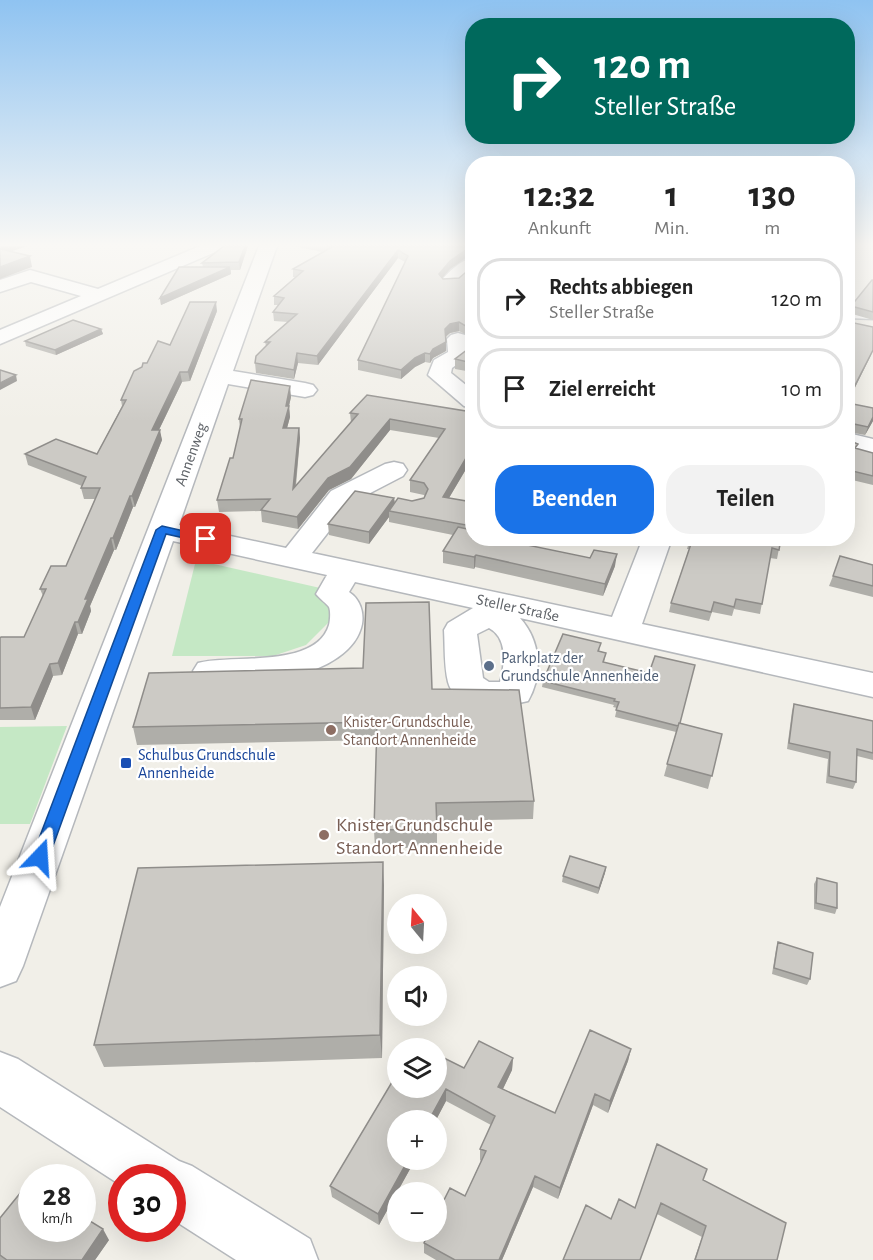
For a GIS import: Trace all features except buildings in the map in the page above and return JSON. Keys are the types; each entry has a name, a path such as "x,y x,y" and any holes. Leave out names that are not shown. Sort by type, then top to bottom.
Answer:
{"street":[{"path":"0,338 76,305"},
{"name":"Annenweg","path":"0,966 246,305"},
{"path":"855,312 873,313"},
{"path":"855,323 873,328"},
{"path":"458,339 459,355 442,365 439,375 465,396"},
{"path":"217,381 305,390"},
{"path":"217,381 266,392"},
{"path":"855,443 873,447"},
{"path":"293,558 350,489 394,470"},
{"path":"350,489 389,498"},
{"name":"Steller Straße","path":"162,530 346,570 489,608 623,630 873,685"},
{"path":"623,630 655,546"},
{"path":"210,671 273,668 301,663 331,651 341,637 346,622 343,602 332,594 346,570"},
{"path":"0,1077 137,1164"},
{"path":"186,1195 289,1260"}],"green space":[{"path":"196,560 338,592 332,619 306,645 273,656 172,656"},
{"path":"67,726 30,824 0,824 0,727"}],"place":[{"name":"Parkplatz der Grundschule Annenheide","path":"489,666"},
{"name":"Knister-Grundschule, Standort Annenheide","path":"331,730"},
{"name":"Schulbus Grundschule Annenheide","path":"126,763"},
{"name":"Knister Grundschule Standort Annenheide","path":"324,835"}],"route":[{"path":"40,857 162,530 206,539"}]}
